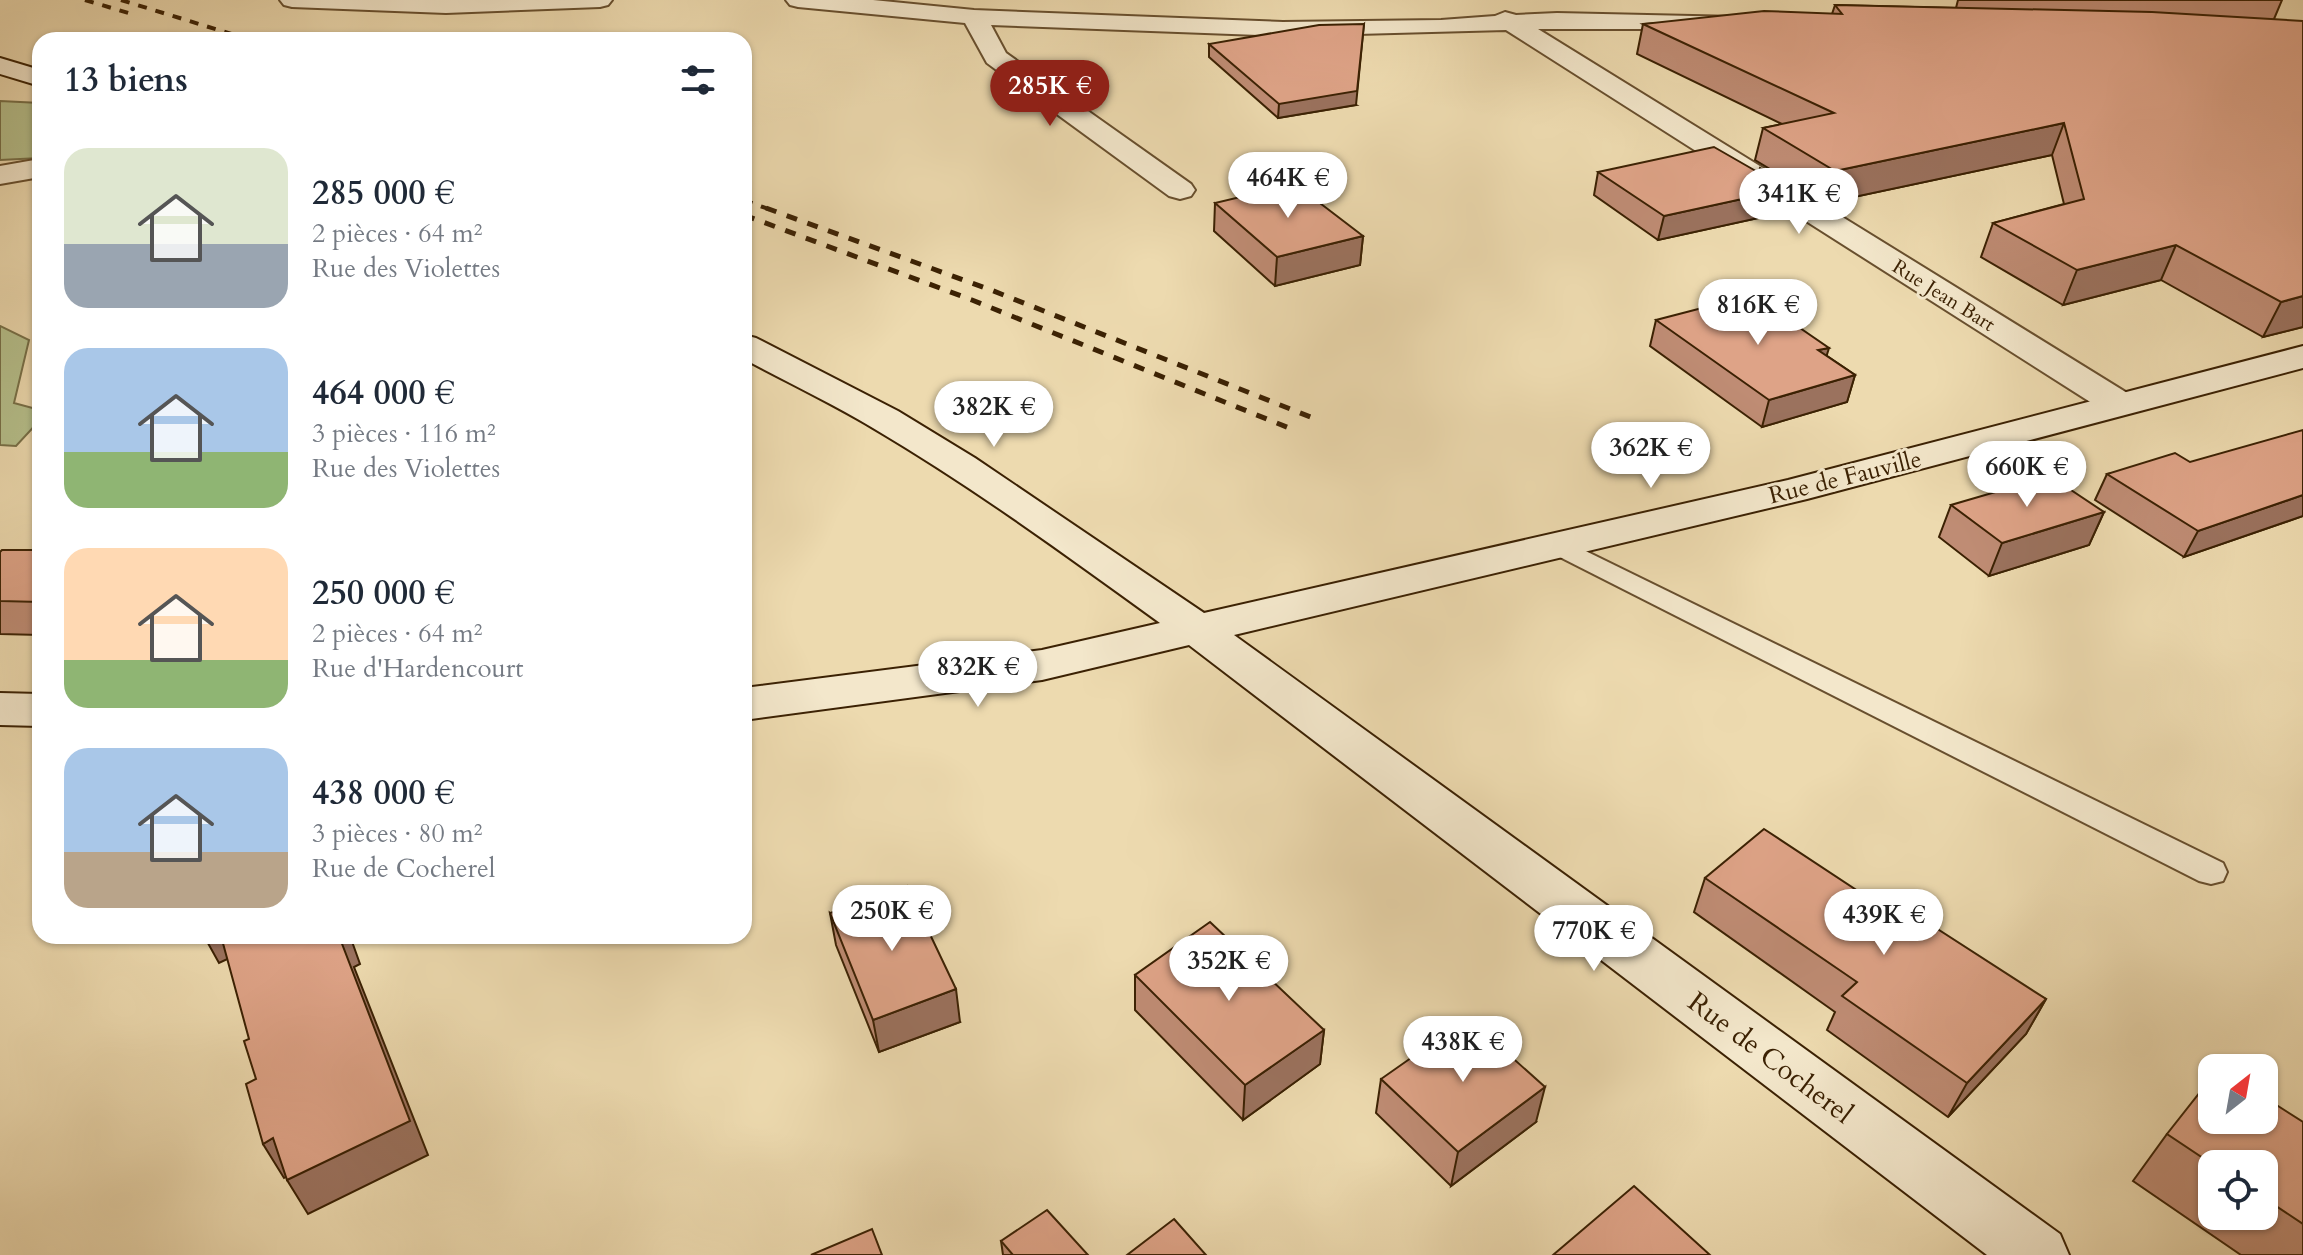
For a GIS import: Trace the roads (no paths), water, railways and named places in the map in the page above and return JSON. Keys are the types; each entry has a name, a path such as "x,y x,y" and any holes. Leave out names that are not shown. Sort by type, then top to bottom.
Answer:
{"street":[{"path":"292,0 381,7 473,7 600,0"},
{"path":"798,0 974,17 1283,29 1441,27 1500,11 1748,23"},
{"name":"Rue Jean Bart","path":"1500,11 2119,404"},
{"path":"974,17 996,58 1180,190"},
{"path":"0,66 32,76"},
{"path":"0,78 32,79"},
{"path":"0,175 32,169"},
{"name":"Rue de Cocherel","path":"752,349 885,419 1064,534 1197,629 2037,1255"},
{"name":"Rue de Fauville","path":"752,703 1042,665 1793,491 2303,357"},
{"path":"0,709 32,710"}],"lane":[{"path":"1557,545 2211,872"}],"railway":[{"path":"85,0 135,15"},
{"path":"121,0 225,32"},
{"path":"752,203 771,210"},
{"path":"766,208 991,290 1318,420"},
{"path":"752,218 972,300 1294,430"}]}
